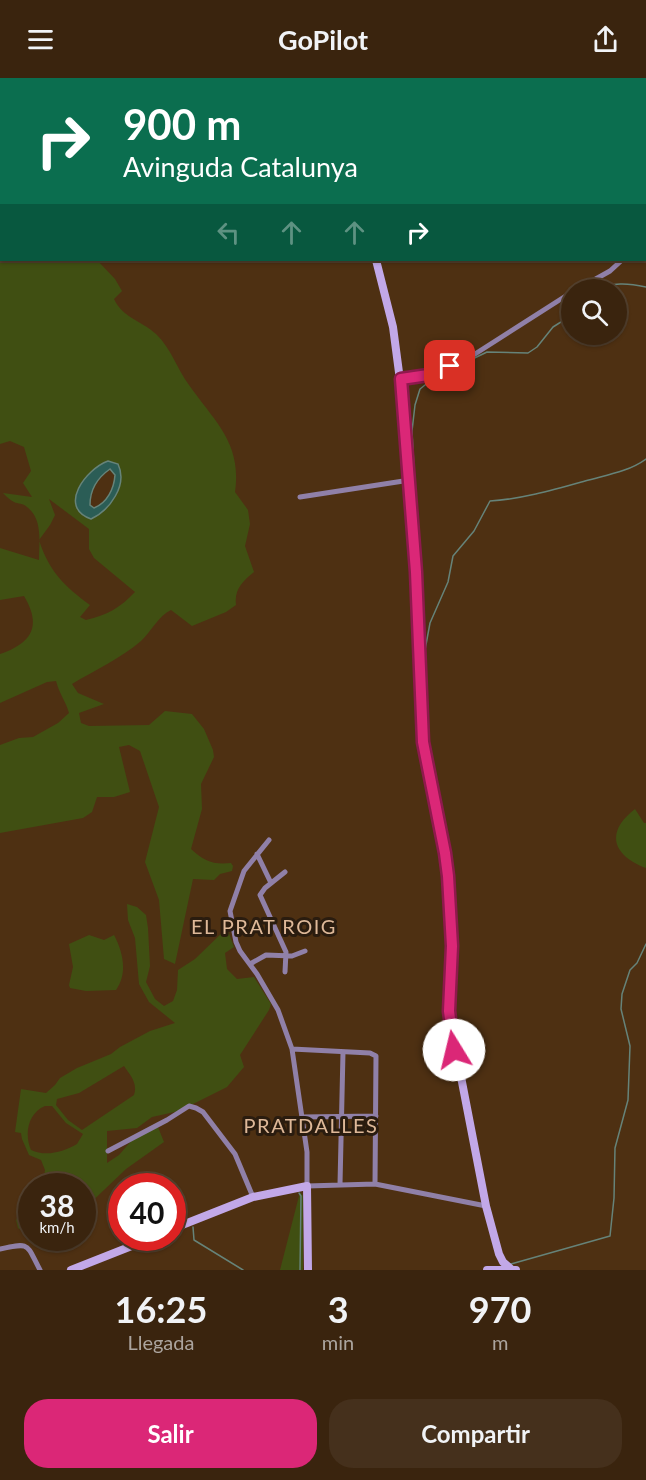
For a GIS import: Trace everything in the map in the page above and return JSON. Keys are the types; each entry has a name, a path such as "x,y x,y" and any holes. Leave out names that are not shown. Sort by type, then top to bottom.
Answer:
{"street":[{"path":"376,261 391,318 401,379 416,572 423,742 448,876 452,946 450,1020 486,1206 500,1264"},
{"path":"596,279 610,271 621,261"},
{"path":"401,379 428,375 475,354 561,299"},
{"path":"300,497 410,480"},
{"path":"269,840 241,878 230,911 240,951 278,1010 292,1049 308,1161 308,1270"},
{"path":"257,854 271,883"},
{"path":"285,872 260,895 286,951 285,972"},
{"path":"250,964 266,955 292,956 304,951"},
{"path":"292,1049 370,1053 376,1056 375,1184"},
{"path":"340,1184 343,1052"},
{"path":"108,1151 189,1106 196,1108 203,1112 235,1154 253,1197"},
{"path":"302,1117 376,1116"},
{"path":"186,1223 253,1197 307,1186 340,1184 375,1184 486,1206"},
{"path":"0,1249 26,1246 32,1252 40,1270"},
{"path":"71,1270 119,1251"},
{"path":"487,1270 500,1264 516,1270"}],"green space":[{"path":"0,261 98,261 115,279 122,291 114,299 122,311 151,330 161,340 185,379 217,422 230,446 236,475 235,492 248,510 250,524 245,546 254,572 238,590 236,605 226,612 192,626 171,610 133,647 72,684 78,693 104,704 79,713 81,723 89,726 149,725 165,711 192,714 204,729 213,750 214,757 201,784 202,809 191,849 209,861 231,863 233,866 232,871 220,874 214,880 193,879 175,964 164,959 159,900 145,862 159,807 140,751 129,745 119,747 130,792 114,797 97,797 92,812 83,818 0,833 0,745 19,738 33,737 58,723 69,713 56,681 47,682 0,703 0,654 20,645 31,632 33,625 24,596 0,600 0,548 39,560 39,541 58,577 90,605 80,617 86,620 113,610 135,592 94,558 89,549 89,529 49,499 55,515 39,539 38,524 32,512 3,493 32,497 23,483 31,471 24,447 10,441 0,444","holes":["110,469 115,475 106,499 94,508 90,505 90,499 98,480"]},
{"path":"635,809 646,823 646,868 626,857 617,842 616,834 619,826"},
{"path":"127,904 137,907 146,915 150,966 146,982 155,999 164,1006 173,1001 177,990 178,970 195,959 227,928 234,947 225,953 227,969 237,979 254,977 271,1004 240,1055 244,1067 227,1087 179,1111 152,1117 137,1128 107,1131 107,1163 119,1155 132,1140 158,1127 164,1142 122,1173 108,1173 108,1186 96,1198 96,1173 44,1173 41,1160 29,1155 21,1133 15,1132 21,1089 46,1093 60,1078 77,1068 111,1054 150,1031 175,1023 149,1002 139,984 135,938 128,920","holes":["124,1066 134,1083 134,1095 82,1130 68,1120 56,1105 57,1099 79,1093","52,1106 66,1123 83,1134 77,1144 54,1153 31,1150 28,1137 31,1119 39,1109"]},
{"path":"89,935 104,940 114,935 123,963 122,977 116,990 86,991 70,988 73,967 69,944"},
{"path":"300,1192 303,1196 303,1270 280,1270"}],"water":[{"path":"108,461 118,464 121,480 111,503 91,519 81,513 76,506 76,497 78,488 84,480 100,465","holes":["110,469 115,475 109,495 103,503 94,508 90,505 95,484"]}],"waterway":[{"path":"627,285 646,287"},
{"path":"419,561 412,431 415,405 420,389 435,377 487,352 528,353 537,347 553,327 561,322"},
{"path":"424,680 425,650 430,623 448,582 453,556 474,531 490,501 538,494 609,475 646,459"},
{"path":"422,628 425,647"},
{"path":"425,709 429,755"},
{"path":"432,769 450,862 454,921"},
{"path":"511,1264 610,1236 614,1198 615,1148 628,1100 630,1046 621,1009 622,994 630,970 637,963 646,944"},
{"path":"453,993 455,950"},
{"path":"299,1193 301,1196 300,1270"},
{"path":"193,1227 194,1240 243,1270"}],"district":[{"name":"EL PRAT ROIG","path":"264,927"},
{"name":"PRATDALLES","path":"311,1126"}],"route":[{"path":"450,366 428,375 401,379 416,572 423,742 448,876 452,946 449,1011 454,1050"}]}
